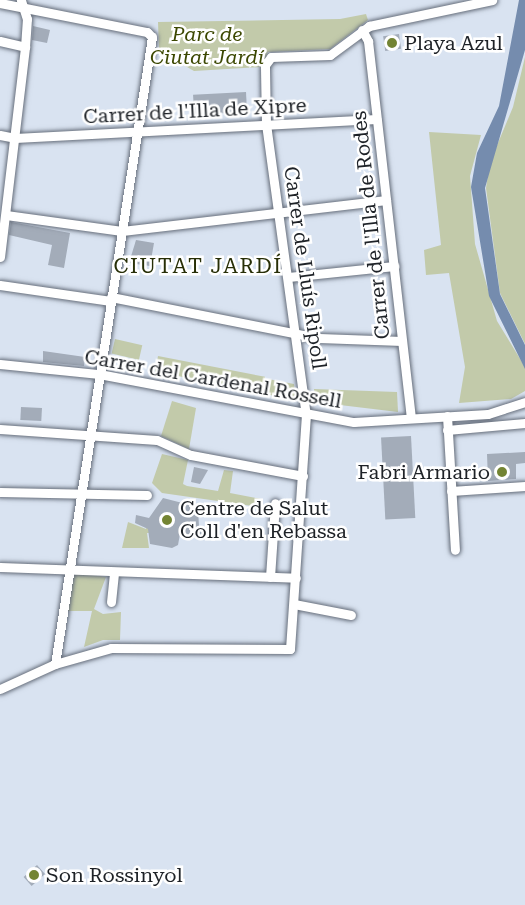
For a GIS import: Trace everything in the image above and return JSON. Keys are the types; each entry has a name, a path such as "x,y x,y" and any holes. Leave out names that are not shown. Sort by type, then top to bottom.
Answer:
{"street":[{"path":"362,30 492,0"},
{"path":"0,3 23,4 147,32 152,44 55,664 0,688"},
{"path":"0,257 25,47 23,4"},
{"name":"Carrer de Lluís Ripoll","path":"55,664 111,648 283,653 290,649 306,416 266,125 264,65 271,57 330,55 362,30"},
{"name":"Carrer de l'Illa de Rodes","path":"362,30 368,41 411,418"},
{"path":"0,41 25,47"},
{"name":"Carrer de l'Illa de Xipre","path":"15,138 377,119"},
{"path":"0,135 15,138"},
{"path":"0,143 15,138"},
{"path":"6,215 122,231 386,200"},
{"path":"288,277 394,266"},
{"path":"0,285 111,299 348,341 402,341"},
{"name":"Carrer del Cardenal Rossell","path":"0,364 99,374 306,416 354,422 488,414 525,402"},
{"path":"447,416 455,550"},
{"path":"447,430 525,423"},
{"path":"0,429 157,440 191,455 303,476"},
{"path":"451,491 525,486"},
{"path":"0,492 147,495"},
{"path":"270,577 275,503"},
{"path":"0,567 70,567 114,574 296,578"},
{"path":"111,602 114,574"},
{"path":"294,604 351,615"}],"green space":[{"name":"Parc de Ciutat Jardí","path":"366,14 368,20 330,49 268,52 262,67 194,71 159,51 158,22 340,19"},
{"path":"525,57 525,344 500,293 486,188 490,162 513,107"},
{"path":"429,132 481,135 470,176 475,244 497,321 525,367 525,391 511,399 459,403 465,367 449,273 426,275 424,250 441,245"},
{"path":"115,339 142,345 139,360 112,354"},
{"path":"158,356 265,377 262,393 155,372"},
{"path":"268,379 294,384 296,400 265,394"},
{"path":"314,389 397,392 398,412 315,402"},
{"path":"172,401 196,408 189,449 161,436"},
{"path":"162,454 188,460 183,484 187,486 218,491 224,470 233,471 230,493 261,499 259,507 162,493 152,483"},
{"path":"128,522 146,529 147,525 152,533 147,533 149,548 122,548"},
{"path":"75,572 106,577 94,609 103,614 121,612 120,640 103,640 84,647 92,611 66,611"}],"water":[{"path":"519,0 525,0 525,50 485,188 500,294 525,345 525,369 489,296 471,187 477,153 499,106"}],"building":[{"path":"33,26 50,30 47,43 32,40"},
{"name":"Playa Azul","path":"399,34 401,49 385,51 383,36"},
{"path":"246,92 247,112 194,115 193,95"},
{"path":"11,222 70,233 64,268 48,265 52,245 9,235"},
{"path":"136,240 154,243 150,266 129,263"},
{"path":"43,351 85,357 84,366 43,362"},
{"path":"21,407 42,408 41,421 20,420"},
{"path":"411,436 415,518 385,519 381,438"},
{"name":"Fabri Armario","path":"525,452 525,463 516,464 516,479 488,481 487,454"},
{"path":"194,467 208,470 200,484 191,482"},
{"name":"Centre de Salut Coll d'en Rebassa","path":"163,498 198,507 199,527 209,529 207,536 180,534 178,545 172,548 150,544 148,529 135,523 136,515 149,518"},
{"name":"Son Rossinyol","path":"37,865 45,874 32,886 24,877"}],"place":[{"name":"Playa Azul","path":"392,43"},
{"name":"Fabri Armario","path":"502,472"},
{"name":"Centre de Salut Coll d'en Rebassa","path":"167,520"},
{"name":"Son Rossinyol","path":"34,875"}],"district":[{"name":"CIUTAT JARDÍ","path":"198,266"}]}
